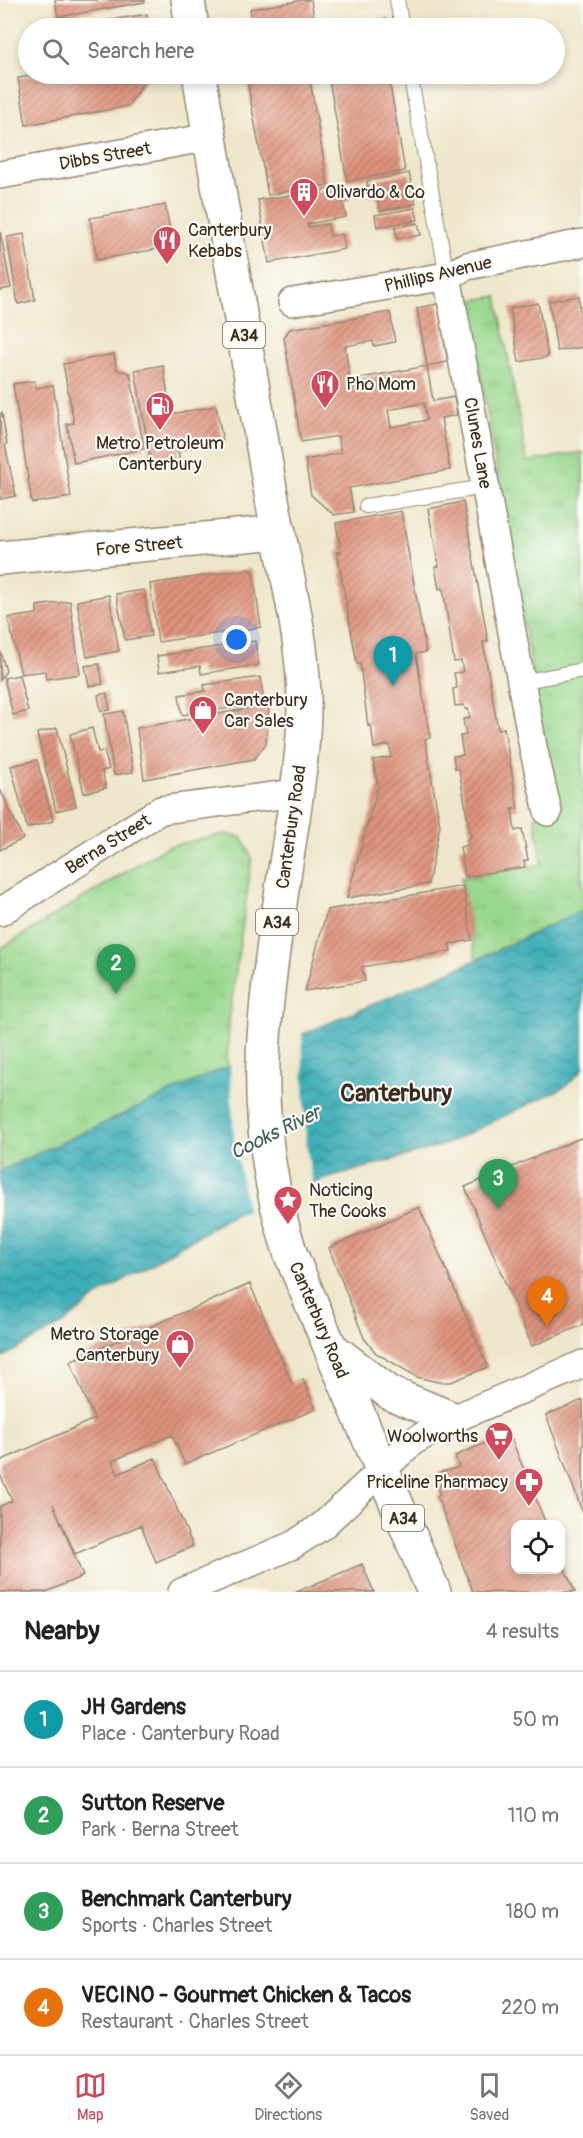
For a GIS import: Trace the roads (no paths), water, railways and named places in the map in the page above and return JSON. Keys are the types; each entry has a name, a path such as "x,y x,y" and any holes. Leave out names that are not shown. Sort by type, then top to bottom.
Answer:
{"main road":[{"path":"188,0 191,18"},
{"name":"Canterbury Road","path":"201,84 302,675 304,724 297,793 265,1005 261,1052 264,1134 281,1223 291,1255 434,1592"},
{"name":"Fore Street","path":"0,558 279,532"},
{"path":"330,1347 390,1392 453,1419"}],"street":[{"name":"Dibbs Street","path":"0,175 210,137"},
{"name":"Phillips Avenue","path":"292,302 447,276 467,266 583,243"},
{"name":"Clunes Lane","path":"447,276 521,682 548,812"},
{"name":"Berna Street","path":"3,903 161,810 297,793"},
{"path":"182,1592 293,1545 322,1526 412,1442 453,1419 583,1364"}],"lane":[{"path":"396,0 400,18"},
{"name":"Clunes Lane","path":"412,84 447,276"},
{"path":"366,506 485,487"},
{"path":"521,682 583,670"}],"water":[{"name":"Cooks River","path":"583,910 583,1069 565,1087 444,1145 326,1179 233,1215 102,1293 64,1323 0,1359 0,1171 210,1074 476,960"}],"place":[{"name":"Olivardo & Co","path":"304,218"},
{"name":"Canterbury Kebabs","path":"167,266"},
{"name":"Pho Mom","path":"325,410"},
{"name":"Metro Petroleum Canterbury","path":"160,432"},
{"name":"JH Gardens","path":"393,686"},
{"name":"Canterbury Car Sales","path":"203,736"},
{"name":"Sutton Reserve","path":"116,994"},
{"name":"Benchmark Canterbury","path":"498,1209"},
{"name":"Noticing The Cooks","path":"288,1226"},
{"name":"VECINO - Gourmet Chicken & Tacos","path":"547,1327"},
{"name":"Metro Storage Canterbury","path":"180,1370"},
{"name":"Woolworths","path":"499,1462"},
{"name":"Priceline Pharmacy","path":"529,1508"}],"district":[{"name":"Canterbury","path":"396,1093"}]}
